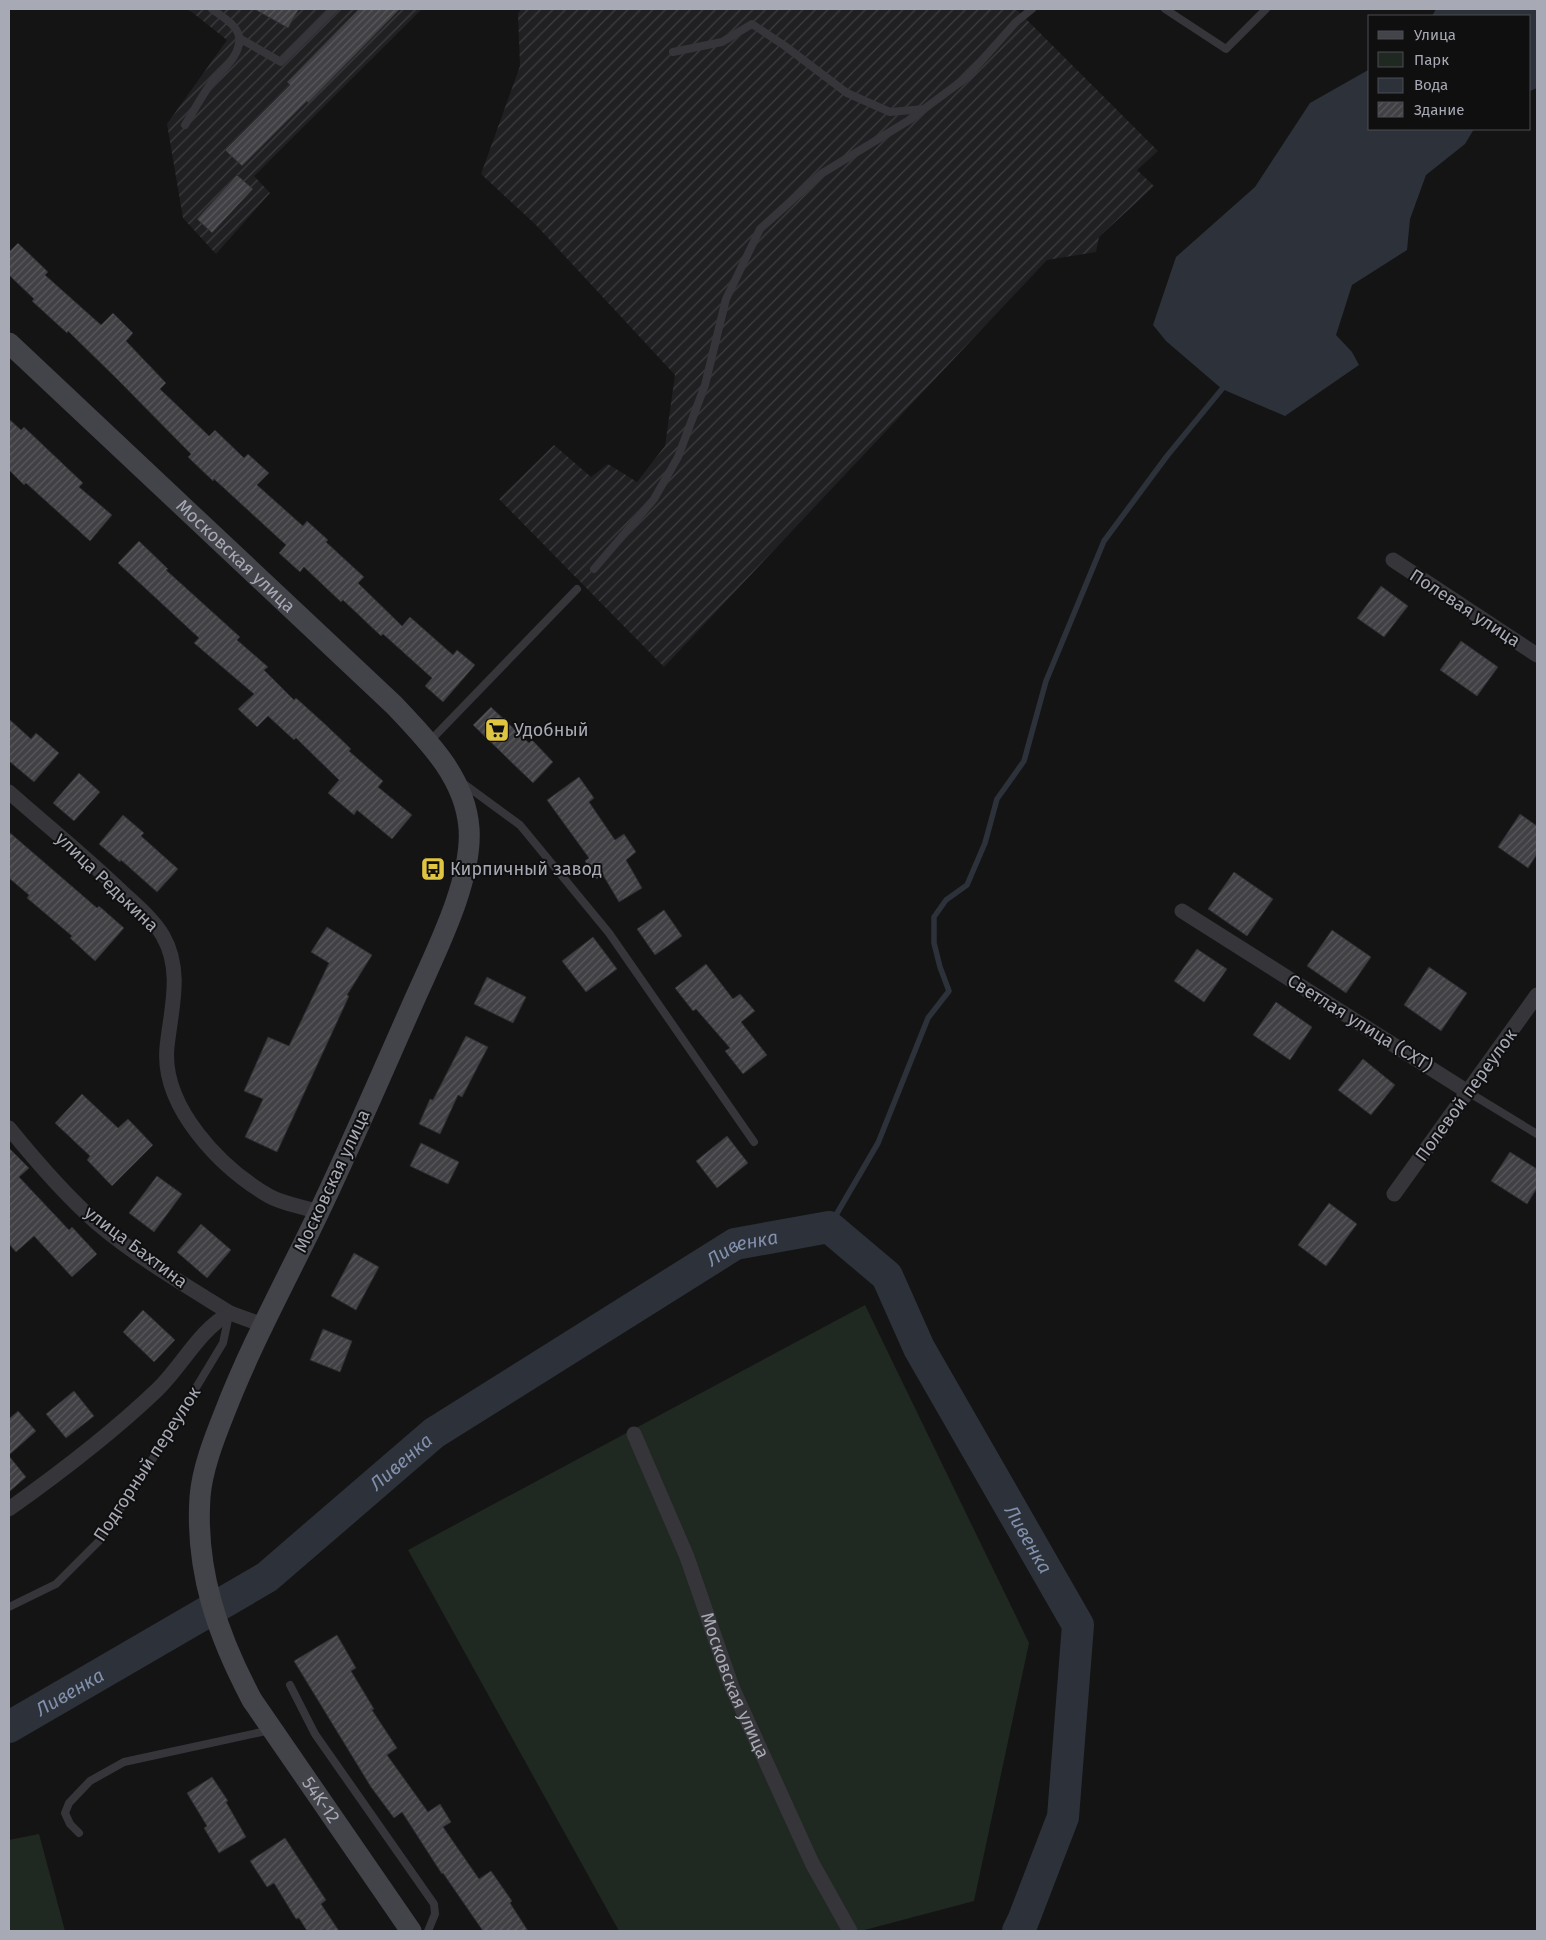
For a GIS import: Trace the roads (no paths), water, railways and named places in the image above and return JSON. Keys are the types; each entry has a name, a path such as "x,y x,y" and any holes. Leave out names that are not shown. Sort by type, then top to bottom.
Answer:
{"street":[{"name":"Московская улица","path":"9,343 394,705 428,742 454,777 464,803 469,828 468,853 462,882 442,938 319,1212 263,1325 232,1393 213,1442 200,1494 200,1549 206,1588 235,1667"},
{"name":"Полевая улица","path":"1393,560 1537,655"},
{"name":"улица Редькина","path":"9,792 100,870 143,912 162,935 171,953 174,981 173,1014 167,1049 168,1073 184,1112 199,1135 221,1160 270,1196 319,1212"},
{"name":"Светлая улица (СХТ)","path":"1182,911 1468,1092"},
{"name":"Полевой переулок","path":"1394,1194 1537,995"},
{"name":"улица Бахтина","path":"9,1128 36,1161 97,1223 167,1274 230,1313 263,1325"},
{"path":"9,1508 113,1431 160,1388 208,1329 230,1313"},
{"name":"Московская улица","path":"634,1434 687,1557 732,1687 812,1863 850,1931"},
{"name":"54K-12","path":"235,1667 252,1700 411,1931"}],"lane":[{"path":"212,9 236,30 239,38 281,62 334,9"},
{"path":"594,569 654,499 678,457 705,385 726,300 760,228 821,174 911,118 967,78 1016,22 1032,9"},
{"path":"1165,9 1226,49 1266,9"},
{"path":"673,52 722,42 752,24 785,46 847,93 890,112 924,109"},
{"path":"185,124 212,82 231,61 239,38"},
{"path":"428,742 577,589"},
{"name":"Московская улица","path":"454,777 520,825 597,918 754,1142"},
{"name":"Светлая улица (СХТ)","path":"1468,1092 1537,1134"},
{"name":"Подгорный переулок","path":"9,1607 56,1584 100,1540 159,1449 223,1343 230,1313"},
{"path":"290,1685 315,1734 434,1904 435,1914 428,1931"},
{"path":"80,1833 70,1824 65,1813 69,1803 90,1781 124,1762 273,1730"}],"water":[{"path":"1436,9 1537,9 1537,88 1531,91 1531,15 1433,15"},
{"path":"1368,70 1368,130 1473,130 1465,144 1426,175 1410,219 1407,250 1352,285 1336,335 1352,352 1359,365 1285,416 1222,389 1166,341 1153,325 1176,257 1255,187 1310,103"}],"waterway":[{"path":"829,1227 878,1143 928,1018 949,991 934,943 934,917 946,900 967,885 985,843 997,799 1024,761 1046,681 1104,541 1167,456 1222,389 1224,384"},
{"name":"Ливенка","path":"9,1727 267,1577 434,1433 735,1244 829,1227 887,1276 919,1348 1078,1625 1063,1817 1018,1931"}],"place":[{"name":"Удобный","path":"497,730"},
{"name":"Кирпичный завод","path":"433,869"}]}
